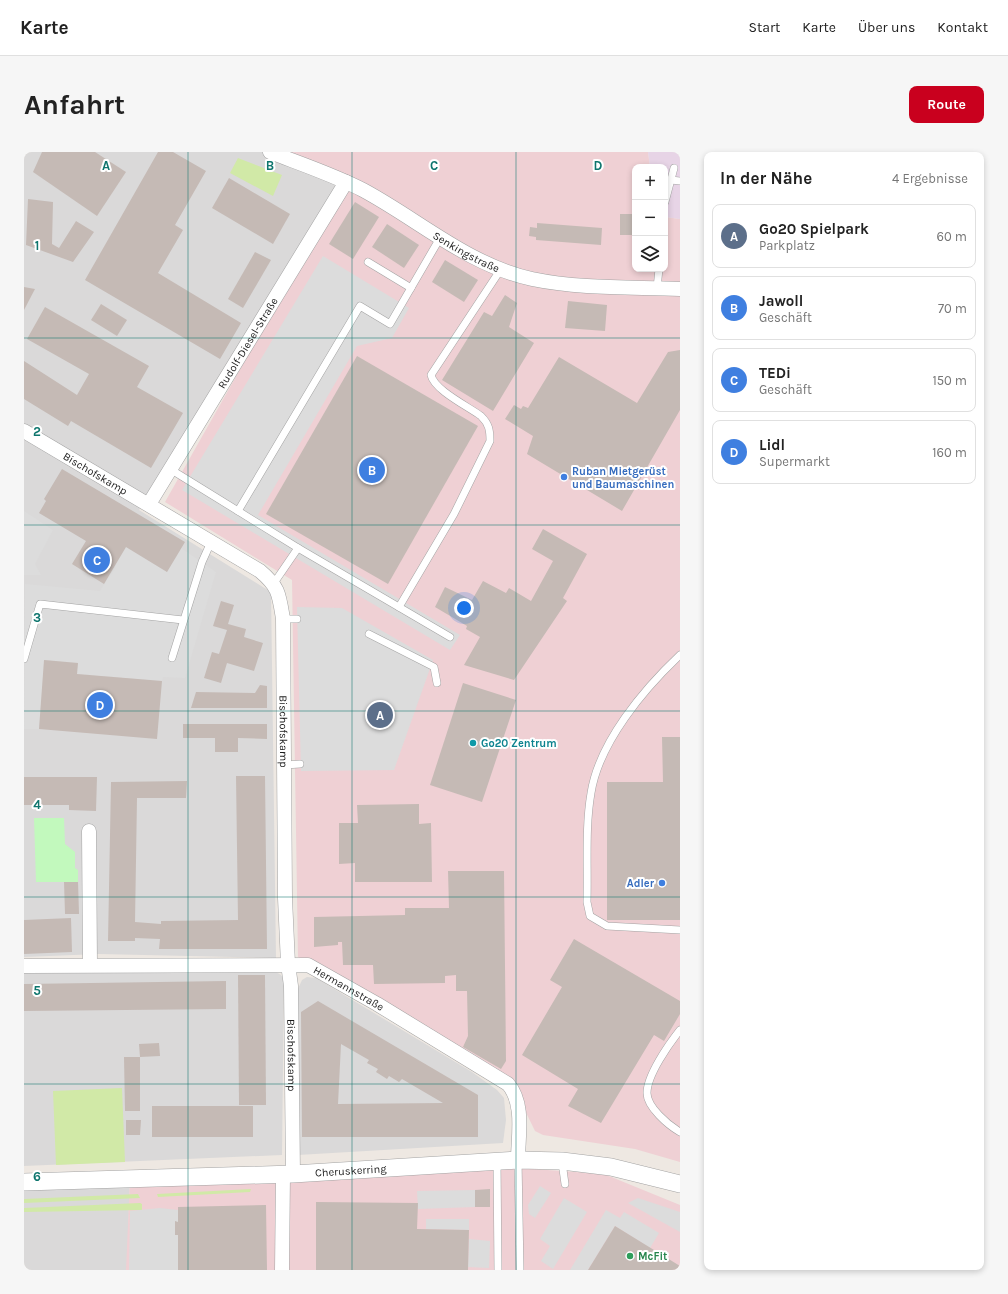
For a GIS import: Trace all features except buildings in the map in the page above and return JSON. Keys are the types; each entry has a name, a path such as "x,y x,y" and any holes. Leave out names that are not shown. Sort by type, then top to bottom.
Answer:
{"street":[{"name":"Senkingstraße","path":"270,152 346,182 364,191 476,259 501,270 531,279 569,284 680,289"},
{"name":"Rudolf-Diesel-Straße","path":"149,504 346,182"},
{"name":"Bischofskamp","path":"24,430 260,571 274,583 290,619 285,765 285,898 288,964 291,986 288,1174 282,1270"},
{"path":"89,831 90,965"},
{"name":"Hermannstraße","path":"24,966 302,963 315,968 508,1084 516,1095 519,1108 518,1160"},
{"name":"Cheruskerring","path":"24,1182 288,1174 518,1160 562,1161 611,1167 678,1185"}],"lane":[{"path":"666,200 674,168"},
{"path":"671,180 680,181"},
{"path":"238,511 360,306 390,324 440,238"},
{"path":"368,262 411,288"},
{"path":"399,608 454,514 490,441 487,421 439,387 432,380 431,375 501,270"},
{"path":"657,288 659,272"},
{"path":"170,469 298,548 450,637"},
{"path":"172,658 202,562 211,542"},
{"path":"274,583 298,548"},
{"path":"24,659 40,604 183,620"},
{"path":"369,634 434,667 437,683"},
{"path":"680,655 632,709 615,734 599,764 594,777 589,806 587,902 590,916 607,926 680,930"},
{"path":"285,765 300,764"},
{"path":"680,1030 672,1040 649,1081 647,1094 657,1113 672,1128 680,1132"},
{"path":"518,1160 520,1270"},
{"path":"497,1161 498,1270"},
{"path":"562,1161 565,1184"}],"shaded area":[{"path":"24,152 273,152 345,183 139,510 271,592 276,958 99,954 24,957"},
{"path":"273,152 648,152 650,164 632,164 632,272 668,272 668,217 680,219 680,1162 635,1149 543,1135 535,1131 517,1094 298,957 292,580 165,502 345,184"},
{"path":"648,152 680,152 680,219 668,217 668,164 650,164"},
{"path":"323,256 409,308 392,338 357,346 258,515 460,635 450,650 182,490"},
{"path":"24,511 53,530 35,564 41,575 24,575"},
{"path":"126,547 167,572 181,548 216,572 185,678 163,677 162,681 77,674 78,663 45,660 39,729 24,729 25,584 100,591"},
{"path":"297,607 342,608 433,660 394,770 301,771"},
{"path":"24,966 276,972 281,975 284,979 282,1155 24,1166"},
{"path":"307,977 316,978 472,1072 497,1090 504,1098 506,1120 503,1143 298,1155 297,991 302,980"},
{"path":"493,1163 533,1169 604,1174 680,1205 680,1270 126,1270 130,1178"},
{"path":"130,1178 127,1270 24,1270 24,1183"},
{"path":"540,1186 551,1193 535,1218 529,1214 528,1205"},
{"path":"475,1190 475,1207 418,1209 417,1191"},
{"path":"564,1198 587,1212 553,1269 541,1261 550,1246 540,1239"},
{"path":"638,1198 680,1212 680,1232 628,1203"},
{"path":"160,1208 178,1210 178,1222 175,1222 175,1235 178,1235 178,1270 129,1270 130,1211"},
{"path":"606,1210 620,1218 624,1212 659,1233 650,1248 615,1226 588,1270 570,1270"},
{"path":"426,1219 469,1219 469,1230 426,1229"},
{"path":"469,1239 490,1241 489,1268 468,1267"}],"green space":[{"path":"238,158 282,175 273,196 230,173"},
{"path":"34,818 64,818 65,844 75,852 75,868 78,870 78,882 36,882"},
{"path":"122,1088 125,1162 56,1165 53,1091"},
{"path":"251,1189 250,1192 158,1197 157,1194"},
{"path":"138,1194 140,1198 24,1203 24,1199"},
{"path":"142,1204 142,1210 24,1212 24,1208"}],"place":[{"name":"Jawoll","path":"372,470"},
{"name":"Ruban Mietgerüst und Baumaschinen","path":"564,477"},
{"name":"TEDi","path":"97,560"},
{"name":"Lidl","path":"100,705"},
{"name":"Go20 Spielpark","path":"380,715"},
{"name":"Go20 Zentrum","path":"473,743"},
{"name":"Adler","path":"662,883"},
{"name":"McFit","path":"630,1256"}]}
